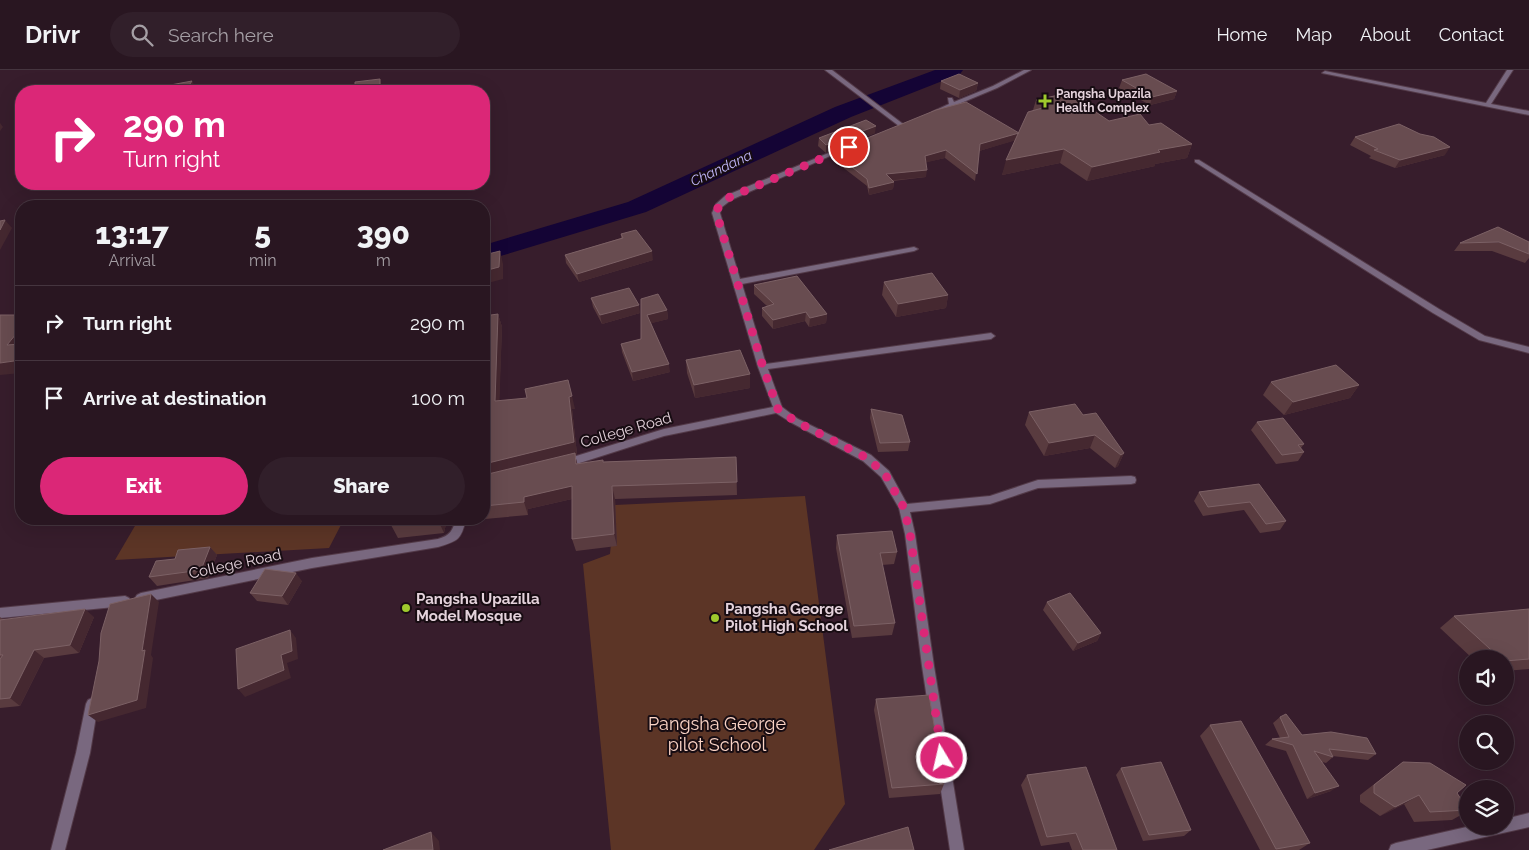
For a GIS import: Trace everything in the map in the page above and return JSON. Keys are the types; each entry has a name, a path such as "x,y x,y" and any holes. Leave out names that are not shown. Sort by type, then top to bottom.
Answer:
{"street":[{"path":"828,70 899,124"},
{"path":"923,116 951,102 995,87 1028,70"},
{"path":"1488,104 1510,70"},
{"path":"1325,73 1529,113"},
{"path":"856,144 728,198 719,206 716,212 763,367 778,409 795,421 867,458 885,474 904,508 910,534 928,666 957,850"},
{"path":"1197,161 1475,333 1502,344 1526,347"},
{"path":"737,282 914,249"},
{"path":"763,367 991,336"},
{"name":"College Road","path":"550,468 664,433 778,409"},
{"path":"904,508 990,500 1038,484 1131,480"},
{"name":"College Road","path":"0,613 111,608 273,570 438,543 451,539 458,534 460,525"},
{"path":"58,850 83,753 94,694"},
{"path":"1514,824 1529,820"},
{"path":"1396,850 1464,835"}],"green space":[{"name":"Pangsha George pilot School","path":"805,496 845,804 814,850 611,850 583,564 610,554 615,505"},
{"path":"135,525 341,525 329,548 115,560"}],"building":[{"path":"959,74 978,83 960,90 941,81"},
{"path":"1146,74 1177,91 1152,97 1122,80"},
{"path":"380,79 380,85 355,85 355,82"},
{"path":"192,81 189,85 170,85"},
{"path":"1068,93 1109,121 1140,114 1149,125 1161,123 1192,144 1158,150 1160,152 1092,167 1064,149 1006,160 1028,112 1046,107 1036,100"},
{"path":"966,102 1019,133 980,144 977,174 946,150 925,156 927,170 886,174 894,182 869,188 867,179 833,152 936,110"},
{"path":"866,120 876,126 826,145 819,138"},
{"path":"1399,124 1420,134 1434,137 1450,147 1400,160 1374,150 1378,149 1355,137"},
{"path":"5,220 0,230 0,221"},
{"path":"1498,227 1529,242 1529,254 1499,242 1460,243"},
{"path":"636,230 652,251 577,274 565,255 623,238 621,234"},
{"path":"500,251 499,267 490,269 490,254"},
{"path":"932,273 948,295 898,304 884,282"},
{"path":"797,276 827,314 810,318 806,312 773,320 762,308 774,304 754,285"},
{"path":"629,288 639,305 600,315 591,298"},
{"path":"658,294 667,310 647,315 669,364 632,372 621,344 641,339 641,299"},
{"path":"498,314 495,401 527,398 525,389 568,380 572,396 569,397 574,442 490,463 490,315"},
{"path":"0,315 15,315 15,335 7,345 15,344 15,361 0,363"},
{"path":"740,350 750,374 694,385 686,360"},
{"path":"1336,365 1359,385 1293,402 1271,382"},
{"path":"1075,404 1083,415 1096,413 1124,453 1121,455 1095,435 1049,443 1029,412"},
{"path":"871,409 902,415 910,442 880,443"},
{"path":"1283,418 1304,444 1298,445 1304,452 1282,455 1257,422"},
{"path":"575,453 576,464 603,460 603,462 736,457 737,482 612,486 614,534 572,539 572,486 524,497 524,502 490,505 490,474"},
{"path":"1259,484 1286,521 1266,524 1250,502 1208,507 1199,492"},
{"path":"892,531 897,552 880,553 895,623 854,626 837,535"},
{"path":"210,547 201,570 149,577 156,561 175,559 178,550"},
{"path":"265,569 296,573 282,596 250,593"},
{"path":"1070,593 1101,633 1078,643 1047,602"},
{"path":"151,594 137,700 88,715 99,661 101,633 110,604"},
{"path":"85,609 70,645 34,650 10,698 0,699 0,659 3,655 0,655 0,620"},
{"path":"1529,609 1529,659 1514,660 1514,650 1491,650 1454,616"},
{"path":"290,630 292,651 281,655 284,670 238,689 236,649"},
{"path":"929,695 944,784 892,788 876,699"},
{"path":"1286,714 1302,735 1331,732 1367,738 1376,754 1329,749 1333,757 1314,751 1339,786 1315,793 1293,745 1272,739 1289,737 1280,717"},
{"path":"1241,721 1310,843 1276,849 1210,725"},
{"path":"1161,762 1191,830 1149,835 1121,768"},
{"path":"1403,762 1430,763 1459,781 1459,791 1457,793 1459,796 1459,810 1430,812 1419,795 1395,807 1374,793 1374,785"},
{"path":"1086,767 1117,850 1083,850 1076,833 1047,837 1027,775"},
{"path":"908,827 914,850 829,850"},
{"path":"431,832 433,850 383,850"}],"waterway":[{"name":"Chandana","path":"490,251 637,207 843,112 953,70"}],"place":[{"name":"Pangsha Upazila Health Complex","path":"1045,101"},
{"name":"Pangsha Upazilla Model Mosque","path":"406,608"},
{"name":"Pangsha George Pilot High School","path":"715,618"}],"route":[{"path":"849,147 728,198 719,206 716,212 763,367 778,409 795,421 867,458 885,474 904,508 910,534 942,758"}]}
